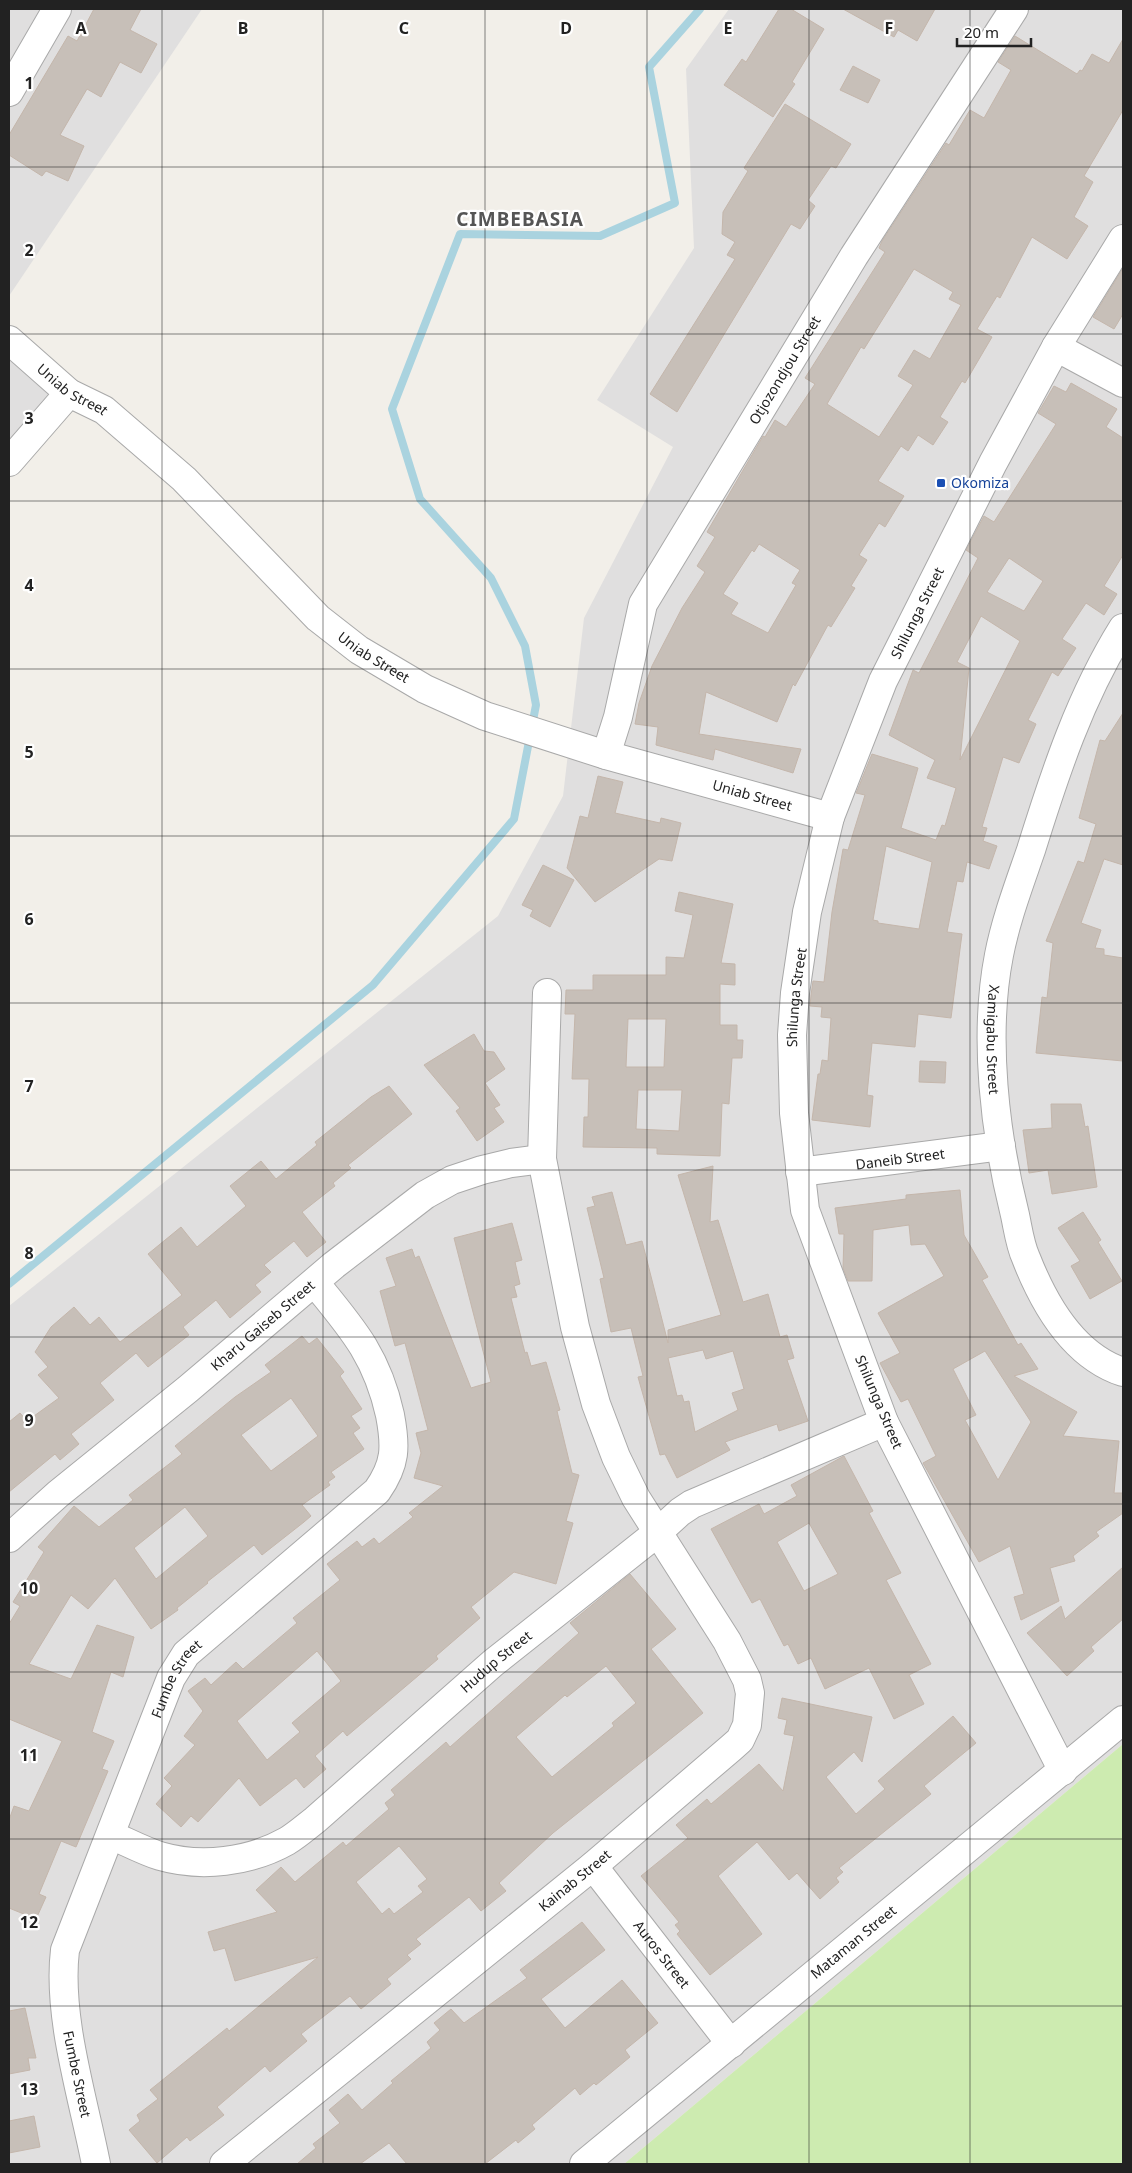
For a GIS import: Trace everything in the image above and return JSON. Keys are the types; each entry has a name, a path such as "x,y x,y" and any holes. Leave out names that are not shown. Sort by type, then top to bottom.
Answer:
{"street":[{"path":"9,92 57,9"},
{"name":"Otjozondjou Street","path":"606,755 618,717 643,604 854,256 1014,9"},
{"name":"Shilunga Street","path":"1063,1771 884,1422 805,1210 794,1113 792,1035 795,993 807,912 830,817 883,681 993,463 1056,347 1123,239"},
{"name":"Uniab Street","path":"9,340 69,393 104,410 184,479 318,618 359,650 425,689 485,716 606,755 830,817"},
{"path":"1056,347 1123,383"},
{"path":"9,462 69,393"},
{"name":"Xamigabu Street","path":"1123,628 1093,679 1075,719 1038,827 1001,947 992,1030 1001,1146 1026,1257 1049,1302 1076,1344 1106,1366 1123,1372"},
{"name":"Kainab Street","path":"224,2164 593,1866 740,1740 747,1725 750,1694 747,1680 727,1642 636,1498 616,1457 596,1404 575,1327 542,1160 547,993"},
{"name":"Daneib Street","path":"800,1172 1001,1146"},
{"name":"Kharu Gaiseb Street","path":"9,1538 58,1494 315,1283 334,1265 425,1195 452,1180 482,1170 511,1163 542,1160"},
{"name":"Fumbe Street","path":"96,2164 65,2014 63,1968 70,1933 111,1835 161,1702 182,1660 200,1641 377,1491 390,1471 394,1455 394,1434 381,1380 362,1343 315,1283"},
{"name":"Hudup Street","path":"111,1835 159,1856 203,1863 247,1856 268,1850 288,1840 315,1820 493,1663 692,1504 884,1422"},
{"name":"Mataman Street","path":"584,2164 1123,1720"},
{"name":"Auros Street","path":"593,1866 731,2044"}],"shaded area":[{"path":"9,9 202,9 9,296"},
{"path":"729,9 1123,9 1123,1744 624,2164 9,2164 9,1306 498,916 563,796 584,618 673,447 597,400 694,248 686,69"},
{"path":"9,332 61,398 9,462"}],"green space":[{"path":"1123,1744 1123,2164 624,2164"}],"building":[{"path":"94,9 141,9 130,30 157,44 141,73 120,62 101,97 87,89 60,135 84,146 68,181 46,171 42,176 9,155 9,135 68,36 77,41"},
{"path":"779,9 791,9 824,29 792,82 795,84 773,117 724,85 742,59 746,62"},
{"path":"843,9 935,9 917,41 898,30 894,37"},
{"path":"1015,36 1077,74 1080,70 1082,71 1092,54 1109,63 1123,39 1123,110 1084,176 1093,182 1074,217 1088,226 1067,259 1032,237 1000,298 997,296 977,329 992,337 965,383 962,381 940,417 948,422 933,445 918,435 908,451 901,446 878,481 904,496 885,527 879,523 859,555 867,560 851,586 855,588 831,627 828,625 795,686 793,684 777,722 706,692 699,734 801,749 793,773 715,749 713,760 656,745 658,727 635,724 639,703 652,666 682,608 705,572 697,566 715,537 707,532 763,436 765,437 775,420 786,427 815,384 805,378 885,252 879,248 882,241 946,143 949,145 970,110 984,118 1011,70 998,62","holes":["914,269 953,292 949,299 961,305 930,359 914,350 898,376 913,385 879,437 827,404 861,347 864,349","759,544 800,570 792,583 796,585 768,633 731,614 738,603 723,594 752,550 754,552"]},
{"path":"853,66 880,80 868,103 840,90"},
{"path":"785,104 851,144 836,168 831,166 808,200 815,206 800,229 791,224 677,412 650,394 735,259 727,255 735,242 722,234 723,212 748,171 744,168"},
{"path":"1123,268 1123,314 1114,329 1093,317"},
{"path":"1071,383 1117,409 1106,427 1123,438 1123,555 1104,586 1117,594 1104,615 1086,603 1062,639 1076,648 1058,676 1052,672 1028,720 1036,724 1019,763 1003,757 982,827 987,828 983,841 997,846 989,869 967,862 963,882 957,881 947,932 962,934 951,1018 918,1014 915,1047 872,1043 867,1095 873,1096 870,1127 812,1120 818,1074 820,1074 822,1060 828,1061 831,1018 821,1017 822,1007 810,1006 811,995 813,981 824,982 832,912 843,849 848,850 865,795 856,793 872,754 918,768 901,828 936,840 942,825 945,826 956,788 927,778 935,760 889,735 913,670 919,673 978,558 966,550 984,516 994,522 1056,424 1038,413 1054,386 1066,392","holes":["1009,558 1043,581 1024,611 987,592","981,616 1020,641 960,760 969,668 957,662","886,846 932,862 919,929 878,923 878,921 873,920"]},
{"path":"1123,713 1123,865 1104,859 1081,923 1101,930 1095,948 1104,949 1104,955 1123,958 1123,1061 1036,1053 1042,997 1047,998 1053,943 1046,941 1078,861 1084,863 1096,824 1079,818 1100,740 1105,741"},
{"path":"598,776 623,782 615,813 660,823 661,818 681,823 672,861 659,859 595,902 567,868 580,816 588,818"},
{"path":"543,865 574,880 550,927 530,916 533,910 522,905"},
{"path":"679,892 733,904 721,963 735,964 735,985 720,984 720,1025 737,1025 737,1040 743,1040 742,1058 732,1058 729,1104 722,1103 720,1156 657,1154 657,1148 583,1147 584,1117 588,1117 589,1079 572,1079 575,1014 565,1014 566,990 593,990 593,975 666,975 666,957 684,958 693,915 675,911","holes":["628,1019 666,1019 664,1067 626,1067","638,1090 682,1090 679,1131 636,1129"]},
{"path":"474,1034 484,1051 494,1052 505,1069 485,1083 500,1105 494,1108 504,1122 477,1141 456,1111 460,1108 424,1065"},
{"path":"920,1061 946,1062 945,1083 919,1082"},
{"path":"389,1086 412,1114 348,1165 351,1168 333,1183 335,1186 302,1212 326,1242 307,1257 294,1241 264,1265 271,1272 255,1285 261,1292 230,1318 216,1300 183,1327 189,1335 148,1367 136,1353 100,1383 114,1400 71,1434 79,1444 60,1460 55,1454 9,1492 9,1422 20,1413 27,1421 59,1398 38,1375 48,1367 35,1352 51,1327 74,1307 90,1325 99,1317 120,1342 182,1295 148,1254 181,1227 197,1247 246,1206 230,1186 261,1161 276,1179 317,1145 315,1142 371,1097"},
{"path":"1051,1104 1081,1104 1085,1127 1088,1126 1097,1187 1052,1194 1048,1170 1029,1173 1023,1130 1052,1128"},
{"path":"713,1166 710,1222 718,1220 743,1302 768,1294 780,1337 787,1335 794,1358 787,1360 808,1421 779,1431 777,1424 725,1442 730,1450 677,1478 665,1454 660,1455 638,1377 643,1376 631,1328 611,1332 600,1279 604,1278 587,1208 595,1206 592,1197 612,1192 626,1245 642,1241 668,1343 668,1330 721,1315 678,1175","holes":["703,1350 706,1359 733,1351 744,1389 732,1393 738,1410 695,1432 689,1401 684,1402 682,1395 677,1396 668,1358"]},
{"path":"960,1190 964,1235 988,1277 982,1280 1018,1345 1021,1343 1038,1369 1014,1376 1077,1412 1063,1436 1119,1441 1114,1493 1123,1493 1123,1513 1096,1532 1099,1536 1073,1556 1075,1561 1050,1568 1059,1601 1021,1620 1014,1597 1024,1594 1010,1546 979,1562 923,1463 936,1456 908,1399 901,1402 880,1363 900,1353 878,1313 944,1276 925,1244 911,1245 909,1225 873,1230 872,1281 848,1281 843,1268 844,1234 839,1234 835,1208 906,1199 906,1195","holes":["985,1351 1031,1422 998,1480 965,1420 976,1415 953,1369"]},
{"path":"1083,1212 1101,1240 1098,1242 1122,1281 1090,1299 1071,1266 1080,1261 1058,1228"},
{"path":"512,1223 522,1260 515,1262 520,1284 514,1286 517,1297 511,1298 525,1353 527,1352 531,1366 546,1362 560,1410 557,1411 572,1473 579,1475 566,1521 573,1523 556,1584 514,1572 471,1607 480,1618 436,1656 438,1659 347,1736 343,1731 315,1756 326,1769 304,1788 296,1778 260,1806 239,1778 198,1822 191,1816 181,1827 156,1804 172,1786 164,1778 195,1745 184,1736 203,1711 188,1691 205,1678 211,1685 236,1662 243,1669 297,1623 293,1618 340,1580 327,1564 357,1541 362,1547 374,1538 379,1544 413,1517 409,1513 443,1486 414,1478 421,1453 416,1433 428,1430 405,1343 395,1346 380,1291 396,1286 386,1258 412,1249 415,1258 419,1256 471,1388 491,1382 454,1238","holes":["317,1651 341,1681 292,1723 300,1732 267,1760 237,1721"]},
{"path":"302,1336 309,1344 317,1338 344,1372 340,1376 362,1409 351,1416 360,1428 353,1433 364,1449 331,1472 335,1477 328,1482 330,1485 302,1505 311,1516 304,1522 262,1555 254,1545 207,1582 177,1608 178,1610 151,1629 115,1578 88,1609 71,1595 29,1664 71,1679 97,1625 134,1637 123,1677 111,1672 92,1732 114,1741 102,1769 108,1771 76,1847 61,1841 39,1894 46,1897 36,1919 9,1908 9,1820 14,1806 29,1811 62,1741 9,1719 9,1624 20,1606 13,1602 44,1552 38,1547 74,1506 99,1527 133,1500 129,1495 182,1454 175,1446 235,1397 271,1372 265,1365","holes":["291,1398 318,1436 271,1471 241,1435","185,1507 208,1536 156,1579 134,1548"]},
{"path":"844,1456 873,1511 869,1513 901,1573 886,1580 931,1664 909,1675 924,1704 894,1719 869,1668 825,1689 811,1658 798,1664 788,1644 784,1646 760,1599 752,1603 711,1529 759,1504 764,1514 797,1496 791,1485","holes":["809,1523 838,1574 804,1591 777,1542"]},
{"path":"1123,1567 1123,1619 1091,1647 1094,1651 1067,1676 1027,1633 1061,1606 1065,1619"},
{"path":"630,1574 676,1629 651,1649 703,1713 553,1833 499,1883 506,1891 481,1911 469,1897 416,1939 421,1944 407,1955 411,1959 387,1979 391,1984 361,2009 350,1996 301,2034 307,2041 270,2072 265,2066 217,2107 224,2115 190,2141 187,2137 157,2163 129,2130 140,2121 137,2115 158,2099 150,2090 227,2028 229,2031 318,1957 235,1981 225,1948 214,1951 208,1932 277,1912 256,1890 281,1867 295,1882 343,1842 346,1846 389,1809 385,1803 395,1795 391,1790 446,1742 450,1747 579,1633 570,1623","holes":["606,1666 636,1703 612,1723 614,1726 552,1777 516,1737 565,1695 567,1697","399,1846 427,1879 418,1886 423,1892 394,1914 389,1908 382,1914 356,1882"]},
{"path":"782,1698 872,1717 862,1762 854,1752 826,1777 856,1814 885,1789 878,1781 953,1716 976,1743 924,1786 931,1794 839,1868 843,1872 836,1878 839,1882 820,1899 797,1873 789,1880 757,1842 718,1876 762,1934 710,1975 677,1934 680,1931 675,1925 679,1922 641,1876 688,1838 676,1825 707,1799 711,1804 759,1764 783,1791 794,1736 784,1734 787,1720 778,1718"},
{"path":"582,1922 605,1950 541,1999 565,2028 622,1980 658,2023 625,2050 630,2057 596,2085 594,2083 580,2095 575,2088 532,2125 535,2129 518,2143 516,2140 485,2164 407,2164 389,2143 360,2164 297,2164 316,2148 313,2144 340,2123 329,2110 348,2094 362,2110 393,2083 391,2081 431,2048 427,2042 440,2030 434,2023 451,2009 464,2023 527,1978 520,1970"},
{"path":"25,2008 36,2058 28,2058 30,2070 9,2074 9,2011"},
{"path":"34,2116 40,2147 9,2153 9,2121"}],"waterway":[{"path":"9,1284 373,985 514,819 536,705 525,646 491,578 420,499 392,409 460,234 600,236 675,203 649,67 700,9"}],"place":[{"name":"Okomiza","path":"941,483"}],"district":[{"name":"CIMBEBASIA","path":"520,219"}]}
